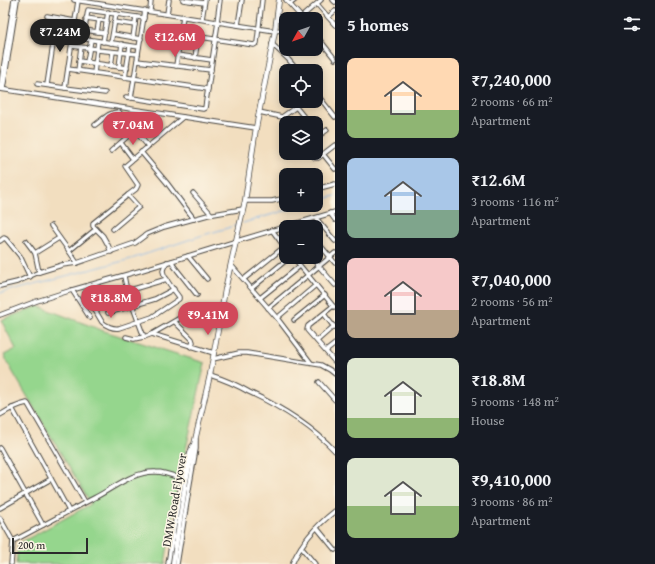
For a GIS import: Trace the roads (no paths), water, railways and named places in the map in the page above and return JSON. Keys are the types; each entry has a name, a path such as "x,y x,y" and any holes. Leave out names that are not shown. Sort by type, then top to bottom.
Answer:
{"main road":[{"name":"DMW Road Flyover","path":"173,564 186,480 210,375 219,324 245,201 256,128 275,31 279,0"}],"street":[{"path":"15,0 1,89 53,98 225,122 256,128"},
{"path":"74,0 275,31 279,30"},
{"path":"150,11 151,0"},
{"path":"167,14 169,0"},
{"path":"183,0 205,2 202,19"},
{"path":"126,98 203,109 205,108 220,0"},
{"path":"238,25 242,0"},
{"path":"180,34 254,45 257,43 262,0"},
{"path":"286,0 296,12"},
{"path":"290,4 296,0"},
{"path":"308,12 321,0"},
{"path":"65,88 78,1"},
{"path":"317,4 335,25"},
{"path":"83,39 87,11 89,10 144,18"},
{"path":"131,98 145,10"},
{"path":"328,17 335,11"},
{"path":"103,42 108,12"},
{"path":"111,43 116,14"},
{"path":"47,16 75,21"},
{"path":"133,38 136,16"},
{"path":"176,66 183,16"},
{"path":"47,85 57,18"},
{"path":"86,18 107,21"},
{"path":"97,32 99,20"},
{"path":"114,22 135,25"},
{"path":"84,30 105,33"},
{"path":"113,34 141,39"},
{"path":"73,37 139,47"},
{"path":"195,58 198,37"},
{"path":"88,62 91,40"},
{"path":"94,73 98,41"},
{"path":"323,43 335,58"},
{"path":"119,67 122,44"},
{"path":"272,44 292,64"},
{"path":"72,46 138,54"},
{"path":"125,78 130,46"},
{"path":"78,70 81,47"},
{"path":"111,66 113,52"},
{"path":"177,55 212,60"},
{"path":"79,61 127,68"},
{"path":"137,61 210,70"},
{"path":"68,69 208,89"},
{"path":"37,84 104,93"},
{"path":"323,102 335,117"},
{"path":"283,116 295,108"},
{"path":"297,108 303,116"},
{"path":"95,125 109,115 119,112 148,146"},
{"path":"259,112 279,116"},
{"path":"111,252 105,240 93,226 94,222 138,185 125,167 126,164 183,117"},
{"path":"139,135 157,120"},
{"path":"111,151 135,130"},
{"path":"323,133 327,130"},
{"path":"121,143 133,159"},
{"path":"335,145 323,154 335,170"},
{"path":"141,152 194,219"},
{"path":"323,187 335,184"},
{"path":"193,193 211,214"},
{"path":"113,229 139,208 128,194"},
{"path":"245,201 279,200"},
{"path":"0,286 17,282 40,272 62,265 77,263 111,252 135,243 147,234 157,230 211,214 242,211"},
{"path":"308,220 335,212"},
{"path":"330,213 335,220"},
{"path":"316,218 335,241"},
{"path":"51,226 77,263"},
{"path":"0,315 72,290 124,276 237,239 279,228"},
{"path":"69,251 96,229"},
{"path":"272,230 279,240"},
{"path":"0,241 6,238 20,256 30,277"},
{"path":"35,253 58,238"},
{"path":"26,241 35,253 40,272"},
{"path":"323,248 335,263"},
{"path":"244,279 279,253"},
{"path":"268,308 335,253"},
{"path":"188,256 206,280"},
{"path":"172,261 174,266 197,295"},
{"path":"84,293 102,322 105,325 116,329 152,317 179,300 179,297 166,279 163,271 167,262"},
{"path":"252,288 281,264"},
{"path":"231,265 277,318 311,364"},
{"path":"260,298 300,266 334,306 307,327 307,330 335,362"},
{"path":"319,266 335,285"},
{"path":"124,276 144,337"},
{"path":"90,302 166,279"},
{"path":"277,318 316,285"},
{"path":"72,290 90,318"},
{"path":"108,313 156,299 174,290"},
{"path":"294,320 325,295"},
{"path":"126,337 134,339 152,334 193,311 202,322 219,324"},
{"path":"317,341 334,327 324,314"},
{"path":"175,322 192,338 193,342 191,347"},
{"path":"152,334 213,356 247,353 326,367 335,374"},
{"path":"326,352 335,344"},
{"path":"210,375 261,397 293,416 318,435 335,451"},
{"path":"319,382 335,400"},
{"path":"0,415 12,408 25,403 28,404 85,502"},
{"path":"12,408 69,511"},
{"path":"168,564 182,479 190,450 196,439"},
{"path":"177,564 196,448 196,439"},
{"path":"0,448 43,525"},
{"path":"13,541 132,476 156,472 182,479"},
{"path":"0,508 51,479"},
{"path":"292,564 301,547 316,528 334,513"},
{"path":"0,518 13,541 11,564"},
{"path":"316,528 335,550"},
{"path":"301,547 315,564"}],"waterway":[{"path":"323,199 335,196"},
{"path":"243,223 280,212"},
{"path":"0,293 131,259 238,225"}]}
